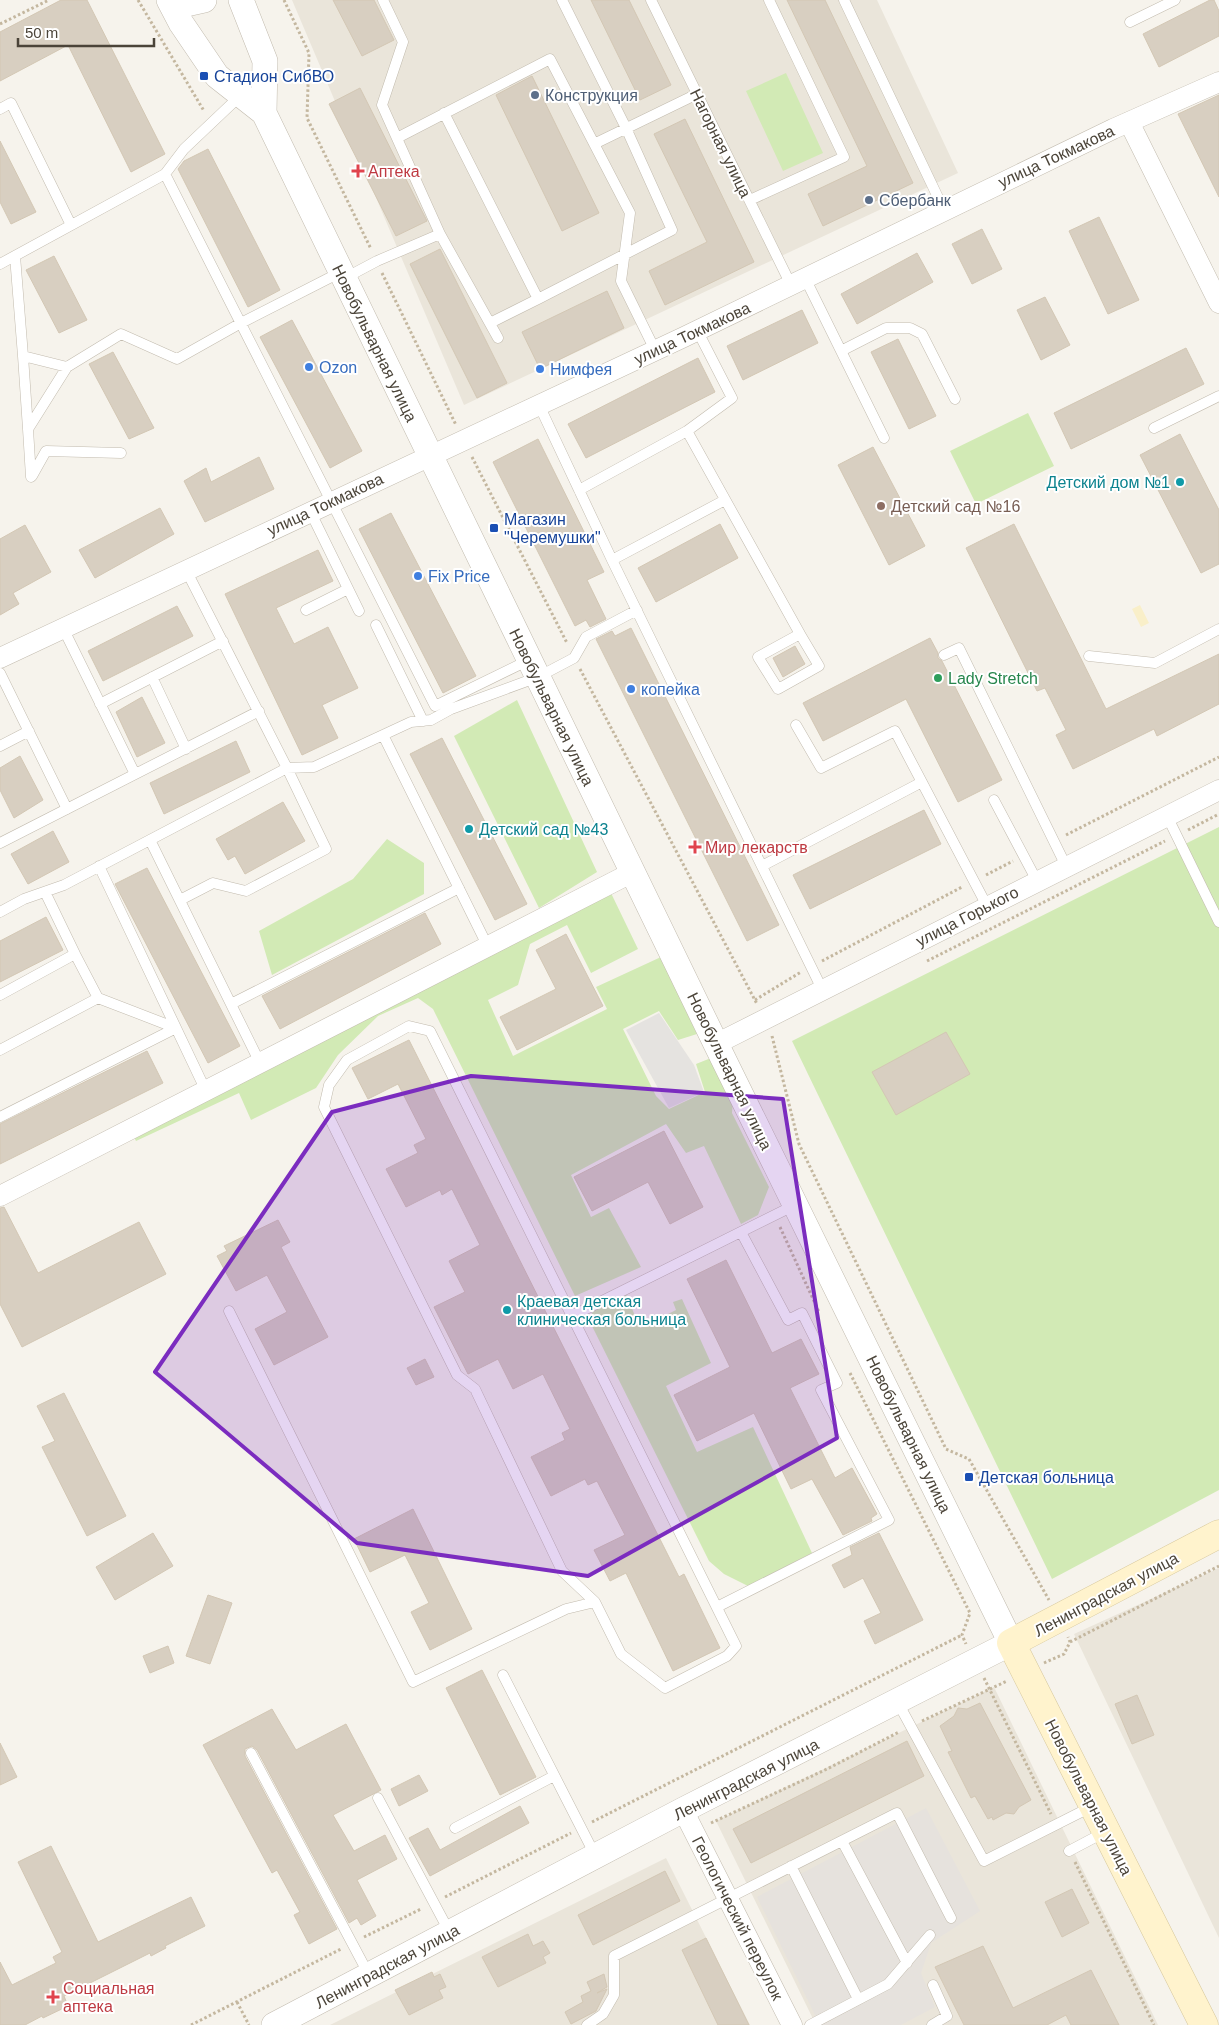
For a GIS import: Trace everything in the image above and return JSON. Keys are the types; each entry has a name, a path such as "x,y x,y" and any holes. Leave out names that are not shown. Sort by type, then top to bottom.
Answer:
{"main road":[{"name":"Ленинградская улица","path":"1011,1643 1065,1630 1219,1534"},
{"name":"Новобульварная улица","path":"1011,1643 1204,2025"}],"street":[{"path":"170,0 186,4 204,0"},
{"path":"170,0 181,23 217,76 264,113"},
{"path":"241,0 265,60 264,113"},
{"name":"улица Токмакова","path":"0,658 655,350 1129,122 1219,82"},
{"name":"Новобульварная улица","path":"264,113 716,1044 1011,1643"},
{"path":"1129,122 1219,303"},
{"name":"улица Горького","path":"716,1044 1219,790"},
{"path":"0,1196 633,872"},
{"name":"Ленинградская улица","path":"274,2025 596,1856 689,1821 897,1701 1011,1643"},
{"name":"Геологический переулок","path":"689,1821 792,2025"}],"lane":[{"path":"383,0 403,42 382,104 440,234 498,338"},
{"path":"490,324 672,230 626,128 562,0"},
{"name":"Нагорная улица","path":"651,0 750,200 841,351 884,438"},
{"path":"750,200 844,157 770,0"},
{"path":"844,0 944,210"},
{"path":"1130,22 1174,0"},
{"path":"397,138 550,59 630,214 621,281 655,350"},
{"path":"594,144 697,94"},
{"path":"0,264 165,174 184,149 241,95"},
{"path":"0,109 11,104 71,225"},
{"path":"444,113 538,299"},
{"path":"165,174 435,706 534,668 574,658 586,637 637,610"},
{"path":"28,429 68,367 122,334 177,359 241,323 342,275 440,234"},
{"path":"15,256 31,477 46,451 121,453"},
{"path":"841,351 886,328 910,328 922,334 955,399"},
{"path":"579,490 687,431 732,398 697,330"},
{"path":"23,356 68,367"},
{"path":"1154,428 1219,396"},
{"path":"539,405 612,560 822,989"},
{"path":"687,431 819,666 778,689 758,657 800,634"},
{"path":"612,560 725,500"},
{"path":"310,511 359,611"},
{"path":"180,900 213,883 246,891 326,849 288,768 186,570"},
{"path":"306,610 348,589"},
{"path":"376,625 423,721"},
{"path":"62,628 135,774"},
{"path":"1089,656 1154,663 1219,629"},
{"path":"100,704 223,641"},
{"path":"944,655 959,648 1066,866"},
{"path":"0,912 24,899 64,885 288,768 314,767 411,722 430,720 534,668"},
{"path":"0,673 67,809"},
{"path":"152,677 186,749"},
{"path":"0,843 259,711"},
{"path":"796,725 821,768 895,731 987,906"},
{"path":"0,746 29,731"},
{"path":"383,735 488,947"},
{"path":"762,866 922,782"},
{"path":"994,800 1037,881"},
{"path":"1167,816 1219,922"},
{"path":"150,840 260,1063"},
{"path":"99,866 206,1091"},
{"path":"231,1004 459,888"},
{"path":"45,892 98,998 176,1028"},
{"path":"0,994 75,954"},
{"path":"0,1050 98,998"},
{"path":"409,1026 430,1031 736,1646 728,1656 665,1688 621,1654 595,1602 562,1571 474,1389 457,1375 324,1107 329,1085 347,1060 409,1026"},
{"path":"0,1117 176,1028"},
{"path":"572,1316 796,1204"},
{"path":"717,1607 889,1520 820,1390 837,1383 802,1313 788,1320 742,1232"},
{"path":"229,1311 413,1682 566,1609 595,1602"},
{"path":"503,1675 596,1856"},
{"path":"897,1701 984,1861 1093,1806"},
{"path":"251,1753 369,1975"},
{"path":"455,1828 554,1776"},
{"path":"378,1798 450,1933"},
{"path":"587,2025 603,2014 614,1995 614,1956 897,1813 950,1918"},
{"path":"1069,1851 1106,1831"},
{"path":"842,1840 907,1963"},
{"path":"791,1866 858,1999"},
{"path":"810,2025 888,1984 930,1935"},
{"path":"932,2025 947,2016 933,1985"}],"path":[{"path":"0,24 49,0"},
{"path":"284,0 309,53 307,118 463,440 574,658 766,1018 773,1038 800,1144 946,1449 968,1459 1065,1630 1064,1654"},
{"path":"922,963 1219,814"},
{"path":"773,1038 782,1034"},
{"path":"1065,1630 1219,1566"},
{"path":"190,2025 962,1635"},
{"path":"689,1821 827,1769 911,1726 990,1690"},
{"path":"237,2002 249,2025"}],"highlighted area":[{"path":"471,1076 783,1099 837,1438 588,1576 357,1543 155,1372 332,1112"}],"shaded area":[{"path":"292,0 877,0 958,173 464,405"},
{"path":"659,1013 694,1065 704,1092 669,1108 626,1030"},
{"path":"1219,1568 1219,1938 1074,1634"},
{"path":"994,1687 1158,2025 816,2025 716,1821"},
{"path":"926,1808 980,1911 931,1943 921,1973 935,2007 901,2025 820,2025 757,1897"},
{"path":"666,1858 750,2025 330,2025"}],"green space":[{"path":"786,73 823,153 783,171 746,91"},
{"path":"1028,413 1054,466 976,504 950,451"},
{"path":"517,700 597,872 539,908 454,736"},
{"path":"1219,827 1219,1490 1052,1579 792,1041"},
{"path":"387,839 424,863 424,894 272,975 259,931 353,879"},
{"path":"610,891 638,949 591,973 567,925 530,944 518,985 488,1000 513,1056 607,1009 596,987 661,957 697,1034 678,1040 659,1011 623,1029 656,1096 669,1109 705,1092 696,1064 711,1058 733,1101 732,1113 769,1187 758,1215 741,1224 704,1146 686,1153 666,1124 571,1175 591,1217 609,1208 641,1267 575,1296 433,1009 418,998 378,1016 338,1055 316,1088 251,1120 239,1093 136,1141 132,1133"},
{"path":"626,1294 640,1328 676,1310 673,1302 682,1299 711,1363 666,1386 697,1452 753,1427 812,1553 748,1586 724,1574 709,1561 589,1320 593,1311"}],"sand":[{"path":"1140,605 1149,623 1141,627 1132,609"}],"building":[{"path":"61,0 87,0 165,154 131,172 68,45 0,81 0,32"},
{"path":"333,0 374,0 394,40 362,56"},
{"path":"591,0 629,0 671,85 640,100"},
{"path":"787,0 825,0 913,183 823,226 808,194 867,166"},
{"path":"1210,0 1214,0 1219,11 1219,36 1159,67 1143,34"},
{"path":"532,76 599,213 562,231 496,95"},
{"path":"360,88 427,221 396,236 329,104"},
{"path":"1219,95 1219,197 1178,114"},
{"path":"685,119 754,262 665,305 649,271 707,242 654,134"},
{"path":"0,141 36,212 11,224 0,202"},
{"path":"208,149 280,290 248,307 178,169 184,161"},
{"path":"1099,217 1139,300 1108,314 1069,231"},
{"path":"982,229 1002,269 972,284 952,244"},
{"path":"440,249 507,383 477,398 410,264"},
{"path":"917,253 933,282 857,324 841,294"},
{"path":"54,256 87,320 59,333 26,270"},
{"path":"607,291 624,328 540,369 522,332"},
{"path":"1045,297 1070,345 1041,360 1017,310"},
{"path":"802,310 818,343 743,380 727,346"},
{"path":"292,320 362,451 330,468 260,337"},
{"path":"898,339 936,416 909,429 871,352"},
{"path":"1186,348 1204,384 1071,449 1054,413"},
{"path":"113,352 154,428 129,439 89,364"},
{"path":"698,358 715,392 586,458 568,424"},
{"name":"Детский дом №1","path":"1180,434 1219,510 1219,564 1201,573 1140,455"},
{"path":"538,439 604,572 587,580 606,619 590,627 586,620 575,626 493,462"},
{"name":"Детский сад №16","path":"873,447 925,546 889,565 838,465"},
{"path":"259,457 274,489 205,522 184,481 206,468 211,482"},
{"path":"160,508 174,534 95,578 79,550"},
{"path":"391,513 476,676 443,693 359,529"},
{"path":"720,524 738,558 656,602 638,568"},
{"path":"1014,524 1106,709 1219,654 1219,704 1157,736 1154,729 1073,769 1056,735 1066,730 1045,688 1037,691 966,548"},
{"path":"25,525 51,572 13,593 19,604 0,615 0,539"},
{"path":"318,550 333,581 276,608 294,644 328,627 358,688 322,705 338,738 302,755 225,594"},
{"path":"177,606 193,636 103,681 88,651"},
{"path":"631,628 779,925 747,941 596,639 612,631 615,636"},
{"path":"930,638 938,653 938,658 942,661 1002,780 958,802 906,699 823,741 803,703"},
{"path":"795,646 805,664 783,677 773,658"},
{"path":"142,697 165,743 137,757 116,712"},
{"name":"Детский сад №43","path":"442,738 527,904 495,920 410,754"},
{"path":"236,741 250,772 164,814 150,783"},
{"path":"20,756 43,800 14,818 0,790 0,768"},
{"path":"283,802 305,841 245,874 235,856 228,860 216,839"},
{"path":"924,810 941,844 810,909 793,875"},
{"path":"53,831 69,862 28,884 11,854"},
{"path":"147,868 240,1046 208,1063 115,884"},
{"path":"425,913 441,944 280,1029 262,996"},
{"path":"46,917 63,950 0,982 0,941"},
{"path":"566,934 603,1006 517,1050 500,1017 556,989 536,950"},
{"path":"946,1032 970,1074 896,1115 872,1072"},
{"name":"Краевая детская клиническая больница","path":"409,1040 679,1577 684,1574 720,1648 673,1671 626,1573 610,1581 594,1550 625,1535 597,1481 588,1485 585,1479 551,1496 531,1457 565,1440 562,1433 570,1429 543,1374 513,1389 498,1359 468,1374 434,1307 465,1292 449,1261 480,1245 452,1189 442,1195 440,1190 406,1207 386,1169 418,1153 414,1145 426,1139 398,1084 368,1099 352,1068"},
{"path":"147,1051 163,1083 0,1164 0,1124"},
{"path":"664,1131 703,1207 670,1224 648,1182 592,1211 574,1177"},
{"path":"4,1207 38,1273 139,1222 166,1274 22,1347 0,1304 0,1208"},
{"path":"278,1220 290,1242 281,1247 328,1337 274,1365 255,1329 287,1312 267,1275 236,1291 217,1256 227,1251 224,1246"},
{"name":"Краевая детская клиническая больница","path":"726,1260 772,1353 801,1339 819,1374 790,1388 835,1478 852,1468 877,1514 871,1518 872,1521 843,1535 812,1479 791,1489 754,1413 697,1441 674,1395 730,1367 687,1279"},
{"path":"425,1359 434,1377 416,1385 407,1368"},
{"path":"64,1393 126,1516 87,1536 42,1447 55,1441 37,1406"},
{"path":"413,1509 472,1629 430,1650 411,1612 429,1603 405,1555 370,1572 354,1539"},
{"path":"153,1533 173,1566 115,1600 96,1567"},
{"path":"879,1533 923,1620 875,1644 864,1621 881,1613 863,1578 844,1588 832,1565 852,1555 850,1547"},
{"path":"208,1595 232,1603 210,1664 186,1656"},
{"path":"168,1646 174,1663 150,1673 143,1656"},
{"path":"482,1670 536,1777 500,1795 446,1688"},
{"path":"1137,1695 1154,1735 1132,1744 1115,1704"},
{"path":"980,1703 1031,1800 1019,1807 1014,1814 1006,1813 993,1820 992,1817 988,1819 975,1796 971,1798 948,1752 952,1751 940,1726 954,1716 958,1708 967,1709"},
{"path":"272,1709 296,1750 346,1724 381,1790 333,1815 354,1851 385,1835 397,1859 357,1880 376,1916 361,1925 357,1918 349,1923 257,1750 252,1746 245,1749 245,1756 337,1929 309,1944 294,1915 300,1912 277,1870 272,1873 203,1745"},
{"path":"907,1741 924,1776 751,1863 733,1829"},
{"path":"0,1743 17,1777 0,1785"},
{"path":"419,1775 428,1791 399,1806 391,1789"},
{"path":"520,1806 529,1823 430,1876 409,1838 428,1828 440,1850"},
{"path":"51,1846 98,1942 191,1897 205,1926 165,1946 166,1948 151,1956 150,1953 64,1996 68,2006 25,2025 0,2025 0,1962 12,1985 56,1963 53,1957 62,1952 18,1862"},
{"path":"665,1871 680,1901 593,1945 578,1915"},
{"path":"1072,1889 1089,1923 1062,1937 1045,1902"},
{"path":"528,1934 533,1946 543,1941 550,1953 543,1957 546,1963 498,1987 482,1957"},
{"path":"706,1938 749,2025 718,2025 682,1950"},
{"path":"983,1946 1013,2008 1091,1970 1119,2025 1071,2025 1066,2015 1047,2025 964,2025 935,1967"},
{"path":"432,1972 434,1977 440,1974 446,1987 439,1990 443,1998 409,2015 395,1990"},
{"path":"604,1974 607,1987 597,1993 607,1989 596,2011 571,2024 565,2012 583,2002 581,1996 591,1991 587,1982"}],"place":[{"name":"Стадион СибВО","path":"204,76"},
{"name":"Конструкция","path":"535,95"},
{"name":"Аптека","path":"358,171"},
{"name":"Сбербанк","path":"869,200"},
{"name":"Ozon","path":"309,367"},
{"name":"Нимфея","path":"540,369"},
{"name":"Детский дом №1","path":"1180,482"},
{"name":"Детский сад №16","path":"881,506"},
{"name":"Магазин \"Черемушки\"","path":"494,528"},
{"name":"Fix Price","path":"418,576"},
{"name":"Lady Stretch","path":"938,678"},
{"name":"копейка","path":"631,689"},
{"name":"Детский сад №43","path":"469,829"},
{"name":"Мир лекарств","path":"695,847"},
{"name":"Краевая детская клиническая больница","path":"507,1310"},
{"name":"Детская больница","path":"969,1477"},
{"name":"Социальная аптека","path":"53,1997"}]}
